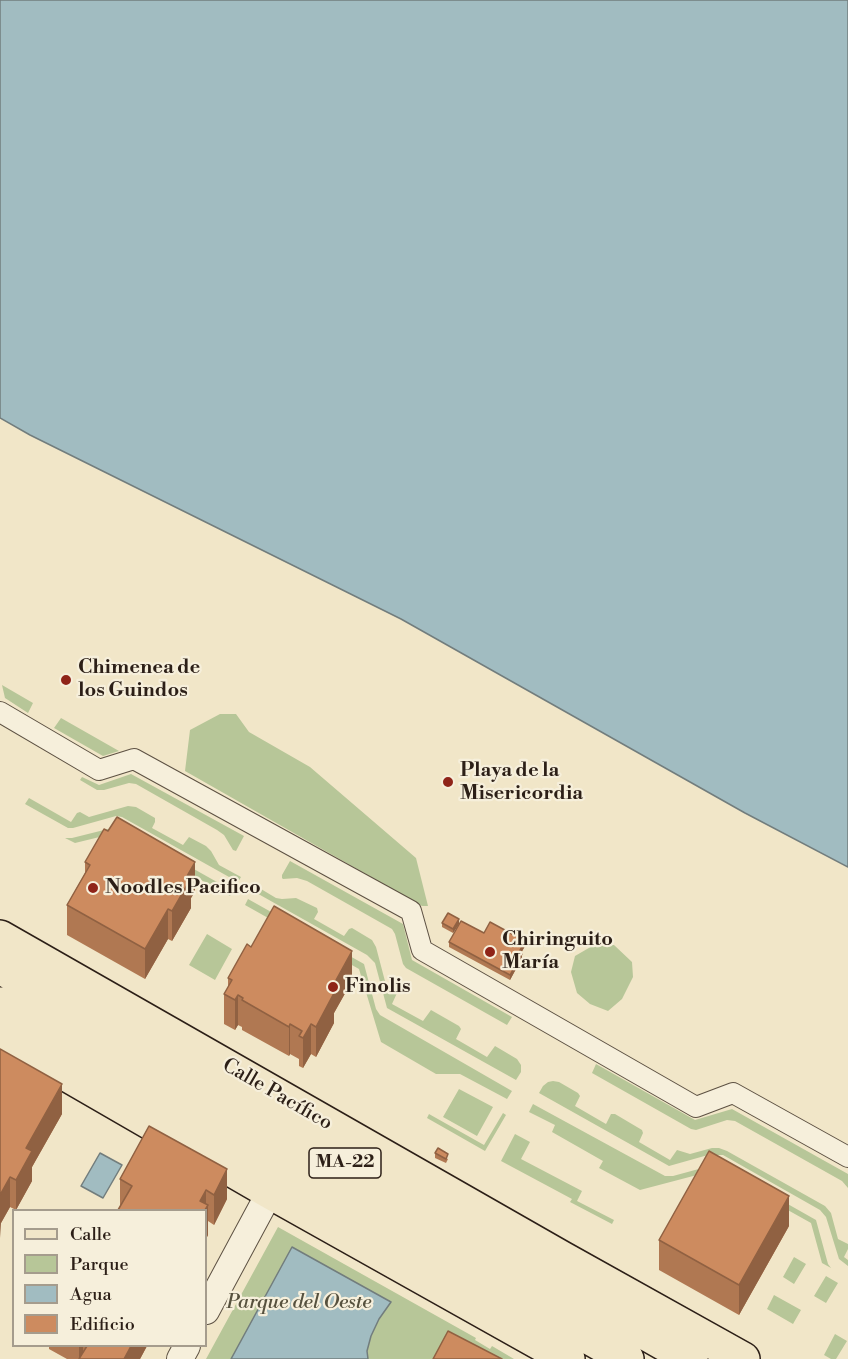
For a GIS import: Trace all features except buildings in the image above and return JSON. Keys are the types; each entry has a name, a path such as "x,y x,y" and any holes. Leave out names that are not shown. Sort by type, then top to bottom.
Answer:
{"main road":[{"name":"Calle Pacífico","path":"0,937 743,1359"},
{"name":"Calle Pacífico","path":"0,967 691,1359"},
{"name":"MA-22","path":"0,1004 627,1359"},
{"path":"0,1036 270,1192 566,1358"}],"street":[{"path":"0,712 99,770 134,759 411,911 422,950 696,1107 733,1093 848,1158"},
{"path":"207,1309 270,1192"}],"green space":[{"path":"2,685 33,703 28,713 5,698"},
{"path":"220,714 236,714 249,732 310,767 416,858 428,906 422,906 185,771 190,730"},
{"path":"61,718 119,751 103,756 54,728"},
{"path":"131,774 244,836 236,851 224,835 217,830 136,784 129,783 97,790 80,780 82,777 99,785"},
{"path":"29,798 71,822 80,812 89,817 128,806 136,807 155,818 152,828 183,845 189,837 206,846 219,865 241,877 238,882 122,817 116,816 68,828 25,804"},
{"path":"116,827 233,891 230,896 116,833 75,843 65,838"},
{"path":"290,861 403,924 412,960 512,1017 507,1025 406,968 392,929 307,881 297,878 283,879 282,875"},
{"path":"256,886 276,898 296,898 317,908 318,912 314,919 344,936 352,928 372,940 386,985 397,993 392,1004 423,1021 431,1010 459,1026 461,1029 456,1039 487,1057 495,1046 517,1059 521,1065 521,1072 516,1080 387,1008 375,963 367,955 253,891"},
{"path":"248,899 364,964 376,1009 380,1015 512,1091 507,1099 460,1074 436,1074 381,1042 359,969 245,905"},
{"path":"207,934 232,949 215,980 189,965"},
{"path":"594,945 614,945 632,962 633,977 622,999 608,1011 590,1004 577,993 571,972 575,956"},
{"path":"596,1064 695,1120 732,1109 848,1174 848,1188 842,1181 735,1121 727,1120 696,1130 691,1129 592,1073"},
{"path":"553,1081 578,1093 580,1096 575,1106 606,1124 611,1114 615,1114 642,1130 639,1142 670,1160 677,1150 690,1154 719,1148 825,1206 831,1213 838,1239 848,1244 844,1257 848,1260 848,1266 839,1259 826,1217 820,1210 723,1155 708,1155 669,1166 539,1093 543,1086"},
{"path":"459,1089 493,1107 477,1136 443,1117"},
{"path":"533,1104 665,1176 717,1164 816,1220 831,1268 822,1263 811,1223 716,1170 640,1190 599,1168 603,1161 552,1132 555,1125 529,1112"},
{"path":"503,1113 506,1115 485,1151 427,1118 429,1114 484,1145"},
{"path":"515,1134 530,1142 521,1159 582,1191 577,1201 614,1220 612,1224 570,1202 572,1199 501,1161"},
{"name":"Parque del Oeste","path":"278,1227 476,1338 475,1340 490,1349 492,1346 514,1359 206,1359"},
{"path":"794,1257 806,1264 794,1284 783,1277"},
{"path":"826,1276 838,1283 826,1303 814,1296"},
{"path":"774,1295 801,1310 793,1324 767,1309"},
{"path":"835,1334 847,1341 836,1359 831,1359 824,1355"}],"water":[{"path":"0,0 848,0 848,867 745,813 401,619 0,418"},
{"path":"100,1153 122,1165 103,1198 81,1186"},
{"path":"292,1247 391,1302 371,1336 367,1351 368,1359 231,1359"}],"place":[{"name":"Chimenea de los Guindos","path":"66,680"},
{"name":"Playa de la Misericordia","path":"448,782"},
{"name":"Noodles Pacifico","path":"93,888"},
{"name":"Chiringuito María","path":"490,952"},
{"name":"Finolis","path":"333,987"}]}
